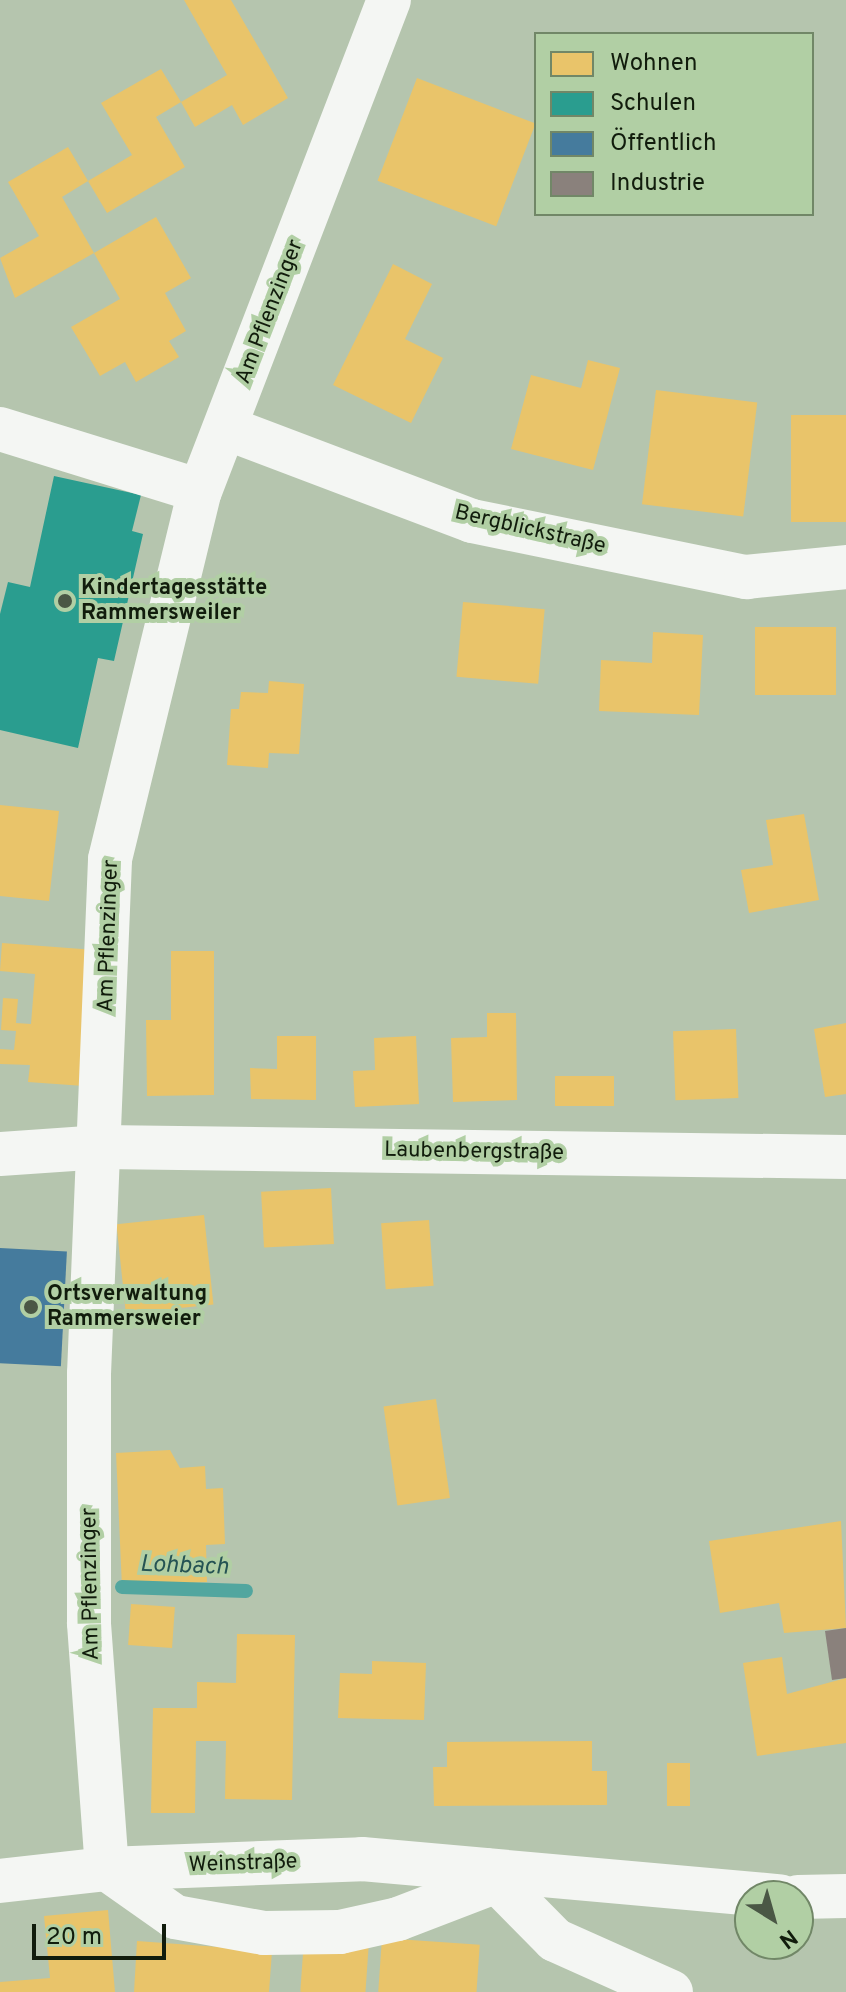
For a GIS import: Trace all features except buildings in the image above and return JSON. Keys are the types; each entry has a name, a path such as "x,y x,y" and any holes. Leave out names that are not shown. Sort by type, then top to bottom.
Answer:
{"street":[{"name":"Am Pflenzinger","path":"107,1869 89,1623 89,1374 102,1147 110,859 200,491 389,0"},
{"name":"Bergblickstraße","path":"226,428 472,521 746,577 846,567"},
{"path":"0,429 200,491"},
{"name":"Laubenbergstraße","path":"0,1154 102,1147 846,1157"},
{"name":"Weinstraße","path":"0,1881 107,1869 362,1859 491,1876 734,1893"},
{"path":"107,1869 175,1917 264,1933 340,1932 398,1919 491,1876 555,1940 671,1992"},
{"path":"814,1897 846,1896"}],"waterway":[{"name":"Lohbach","path":"122,1587 246,1591"}],"place":[{"name":"Kindertagesstätte Rammersweiler","path":"65,601"},
{"name":"Ortsverwaltung Rammersweier","path":"31,1307"}]}
